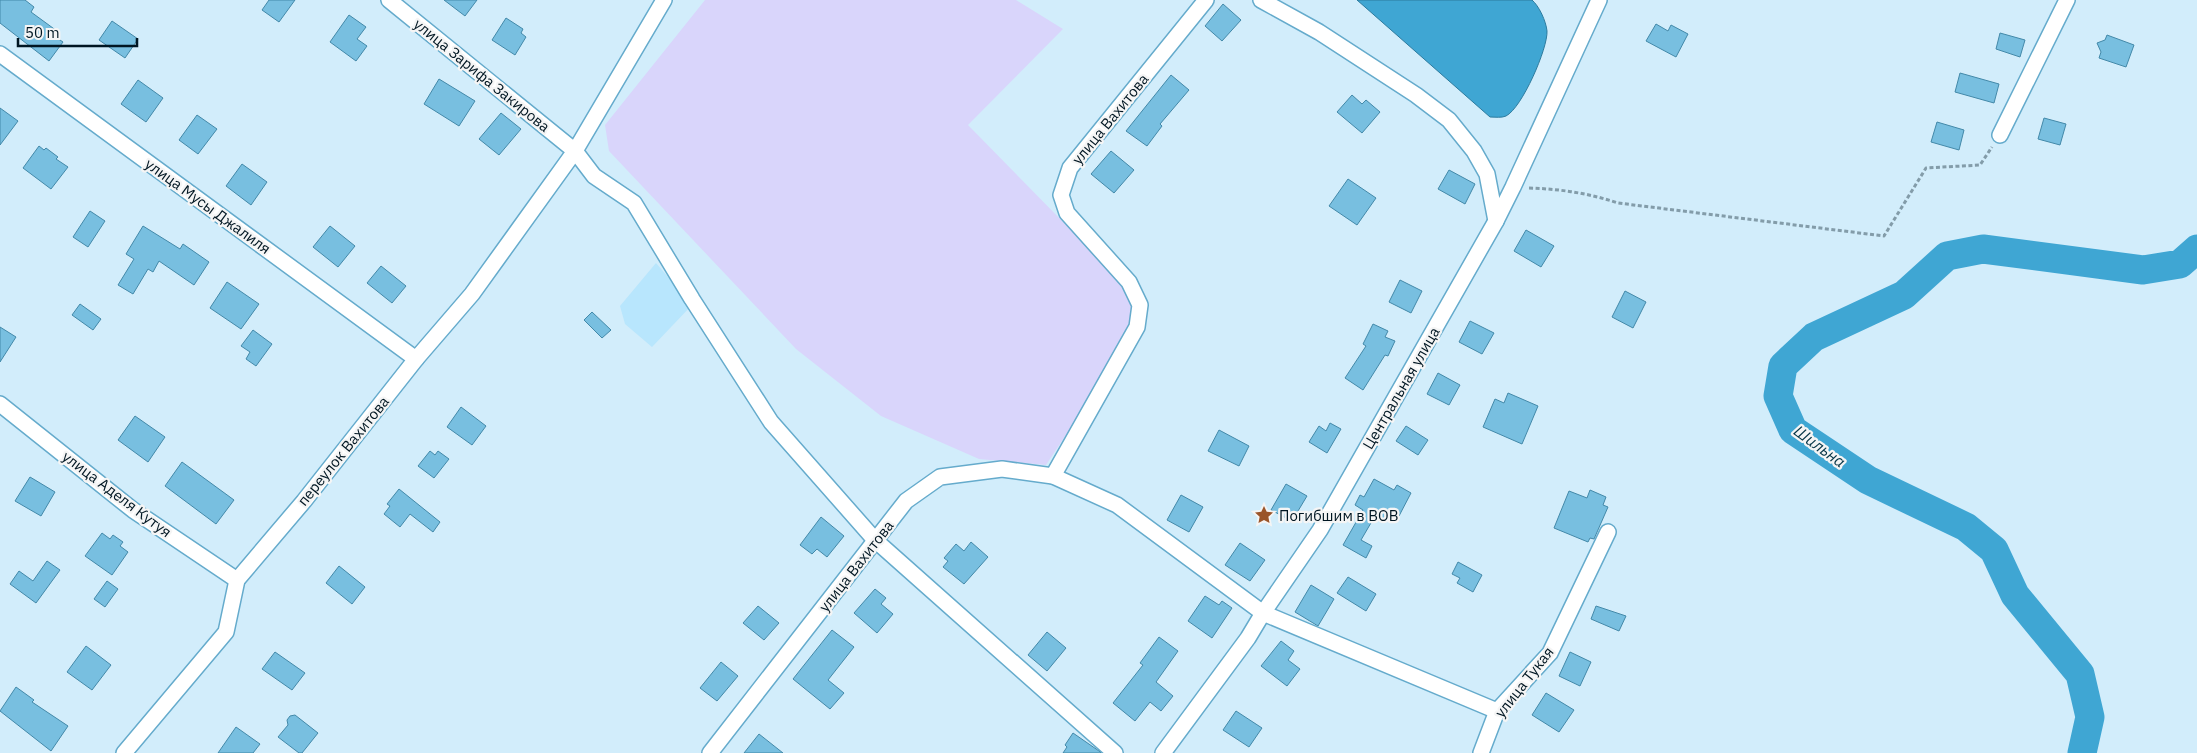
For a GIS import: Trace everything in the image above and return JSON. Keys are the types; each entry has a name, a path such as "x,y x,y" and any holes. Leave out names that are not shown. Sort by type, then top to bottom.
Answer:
{"street":[{"name":"улица Зарифа Закирова","path":"389,0 575,151 594,176 634,203 771,422 875,540 1115,753"},
{"name":"переулок Вахитова","path":"124,753 226,632 237,580 304,501 416,359 472,294 575,151 664,0"},
{"name":"улица Вахитова","path":"1053,476 1137,327 1140,305 1129,282 1067,213 1061,195 1070,168 1206,0"},
{"path":"1262,0 1319,32 1416,95 1449,120 1474,151 1487,174 1496,222"},
{"name":"Центральная улица","path":"1163,753 1248,638 1263,612 1320,530 1496,222 1599,0"},
{"path":"2000,135 2067,0"},
{"name":"улица Мусы Джалиля","path":"0,54 416,359"},
{"path":"1487,174 1513,187"},
{"name":"улица Аделя Кутуя","path":"0,404 133,510 237,580"},
{"name":"улица Вахитова","path":"710,753 906,501 940,477 1002,469 1053,476 1117,506 1263,612 1497,711"},
{"name":"улица Тукая","path":"1481,753 1497,711 1550,653 1608,532"}],"path":[{"path":"1513,187 1559,189 1587,193 1618,203 1884,236 1926,168 1980,164 2000,135"}],"shaded area":[{"path":"705,0 1016,0 1063,29 968,125 1120,280 1133,305 1131,325 1093,394 1046,465 979,459 881,416 796,349 609,151 605,125"},
{"path":"656,263 692,305 652,347 625,324 620,306"}],"water":[{"path":"1357,0 1532,0 1544,18 1547,31 1546,39 1533,77 1519,102 1506,116 1490,117"}],"building":[{"path":"0,0 25,0 34,7 31,12 57,31 54,36 63,42 49,61 0,23"},
{"path":"269,0 295,0 279,22 262,10"},
{"path":"444,0 477,0 465,16"},
{"path":"1223,4 1241,20 1222,41 1205,26"},
{"path":"349,15 366,27 357,39 367,46 356,61 330,42"},
{"path":"506,18 523,29 521,33 526,37 515,55 492,40"},
{"path":"112,21 138,39 125,58 99,40"},
{"path":"1656,24 1668,31 1671,25 1688,34 1676,57 1646,41"},
{"path":"2000,33 2025,40 2020,57 1996,49"},
{"path":"2107,35 2134,45 2126,67 2099,58 2101,52 2097,43 2105,40"},
{"path":"1960,73 1999,84 1994,103 1955,92"},
{"path":"1171,75 1189,90 1160,124 1162,126 1147,146 1126,131"},
{"path":"439,79 475,101 459,126 424,104"},
{"path":"138,80 163,98 146,122 121,104"},
{"path":"1352,95 1362,104 1366,100 1380,112 1362,133 1337,112"},
{"path":"0,108 18,121 0,145"},
{"path":"501,113 521,129 499,155 479,139"},
{"path":"197,115 217,129 198,154 179,140"},
{"path":"2044,118 2066,124 2060,145 2038,139"},
{"path":"1937,122 1964,130 1959,150 1931,142"},
{"path":"39,146 44,150 46,148 58,157 56,159 68,167 51,189 23,168"},
{"path":"1111,151 1134,170 1114,193 1091,174"},
{"path":"242,164 267,182 251,205 226,186"},
{"path":"1449,170 1475,184 1465,204 1438,189"},
{"path":"1348,179 1376,198 1357,225 1329,206"},
{"path":"90,211 105,221 88,247 73,237"},
{"path":"143,226 180,249 183,244 209,262 194,285 159,261 153,272 148,269 133,294 118,285 134,259 126,254"},
{"path":"330,226 355,246 338,267 313,247"},
{"path":"1526,230 1554,246 1541,267 1514,251"},
{"path":"381,266 406,286 392,303 367,283"},
{"path":"1400,280 1422,291 1411,313 1389,302"},
{"path":"227,282 259,304 241,329 210,308"},
{"path":"1625,291 1646,302 1633,328 1612,317"},
{"path":"80,304 101,319 93,330 72,315"},
{"path":"592,312 611,330 602,338 584,320"},
{"path":"1470,321 1494,333 1482,354 1459,342"},
{"path":"1373,324 1388,331 1385,337 1395,341 1388,356 1385,355 1363,390 1345,378 1366,346 1363,344"},
{"path":"0,327 16,337 0,362"},
{"path":"253,330 272,344 256,366 246,359 250,352 241,346"},
{"path":"1438,373 1460,385 1449,405 1427,394"},
{"path":"1508,393 1538,406 1522,444 1483,427 1495,399 1504,403"},
{"path":"461,407 486,426 472,445 447,427"},
{"path":"135,416 165,437 148,462 118,440"},
{"path":"1330,423 1341,429 1327,453 1309,442 1319,426 1326,431"},
{"path":"1406,426 1428,440 1418,455 1396,441"},
{"path":"1219,430 1249,446 1239,466 1208,451"},
{"path":"430,451 435,455 438,451 449,459 434,478 418,466"},
{"path":"182,462 234,500 216,524 165,486"},
{"path":"30,477 55,492 41,516 15,501"},
{"path":"1374,479 1394,490 1397,485 1411,493 1399,516 1388,511 1383,520 1375,516 1361,540 1372,546 1366,558 1343,545 1363,510 1355,505 1360,495 1364,497"},
{"path":"1286,484 1307,496 1292,521 1271,510"},
{"path":"399,489 440,522 433,532 410,514 400,527 384,514 390,506 387,504"},
{"path":"1590,490 1606,497 1603,505 1608,507 1594,539 1590,538 1588,542 1554,528 1569,491 1587,498"},
{"path":"1181,495 1203,507 1189,532 1167,520"},
{"path":"821,517 844,536 827,557 817,549 812,554 800,545"},
{"path":"102,533 110,539 113,535 123,542 120,546 128,552 112,575 85,556"},
{"path":"971,542 988,557 964,584 943,567 948,561 944,558 956,544 964,551"},
{"path":"1240,543 1265,560 1250,581 1225,565"},
{"path":"47,561 60,570 36,603 10,584 19,571 33,581"},
{"path":"1458,562 1482,575 1473,592 1457,583 1460,578 1452,574"},
{"path":"339,566 365,587 352,604 326,583"},
{"path":"1348,577 1376,594 1366,611 1337,593"},
{"path":"107,581 118,589 105,607 94,599"},
{"path":"1311,585 1334,599 1318,626 1295,612"},
{"path":"875,589 886,598 881,604 893,614 877,633 854,613"},
{"path":"1205,596 1219,605 1222,601 1232,608 1212,638 1188,621"},
{"path":"758,606 779,623 764,640 743,623"},
{"path":"1596,606 1626,616 1619,631 1591,619"},
{"path":"832,630 854,647 828,680 844,693 830,709 793,679"},
{"path":"1047,632 1066,648 1047,671 1028,655"},
{"path":"1159,637 1178,651 1156,682 1173,696 1161,711 1150,702 1135,721 1113,703 1143,665 1140,663"},
{"path":"1281,641 1294,651 1288,660 1300,669 1287,686 1261,666"},
{"path":"86,646 111,665 92,690 67,672"},
{"path":"275,652 305,673 292,690 262,669"},
{"path":"1570,652 1591,662 1580,686 1559,676"},
{"path":"721,662 738,676 717,701 700,688"},
{"path":"16,687 34,700 32,702 68,726 51,751 0,711"},
{"path":"1546,693 1574,710 1559,732 1532,715"},
{"path":"1236,711 1262,728 1249,747 1223,730"},
{"path":"295,715 318,733 302,753 299,753 278,737 288,725 287,720 290,716"},
{"path":"236,727 260,744 253,753 218,753"},
{"path":"1073,733 1101,753 1063,753 1067,747 1065,745"},
{"path":"759,734 783,753 744,753"}],"waterway":[{"name":"Шильна","path":"2082,753 2090,717 2080,674 2015,595 1994,550 1966,527 1868,480 1793,430 1778,396 1783,366 1814,337 1904,295 1947,256 1983,249 2143,270 2180,264 2197,249"}],"place":[{"name":"Погибшим в ВОВ","path":"1264,515"}]}
